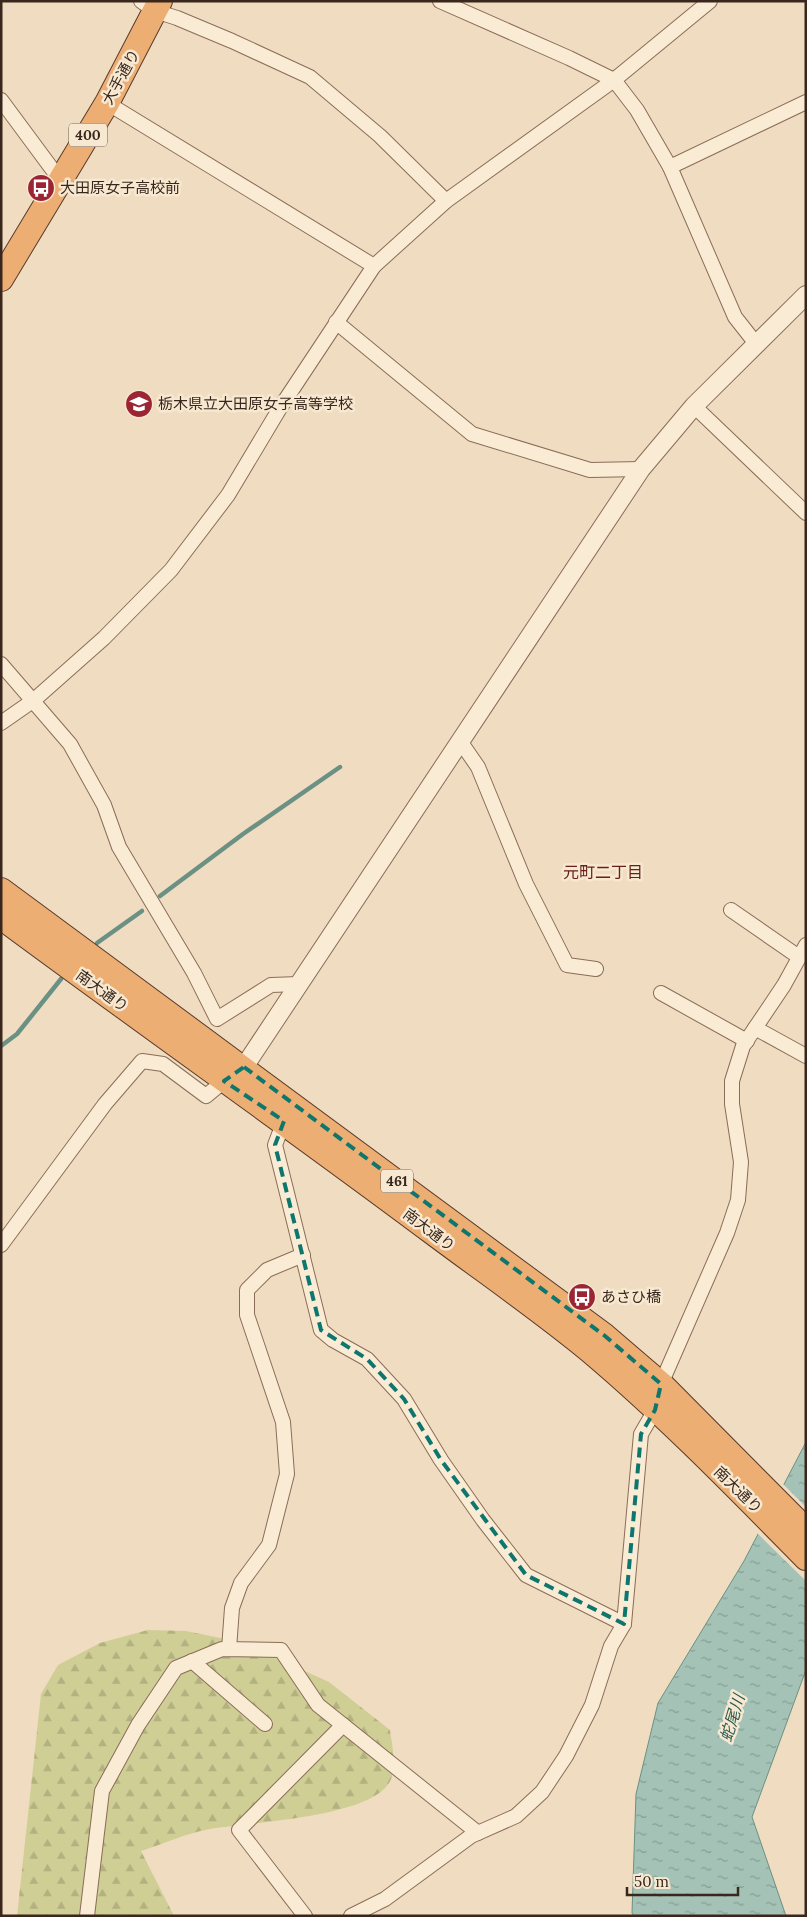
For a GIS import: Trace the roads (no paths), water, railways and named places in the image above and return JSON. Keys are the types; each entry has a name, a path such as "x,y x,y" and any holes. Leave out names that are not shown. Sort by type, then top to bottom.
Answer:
{"highway":[{"name":"大手通り","path":"1,279 107,103 152,5"},
{"name":"南大通り","path":"1,890 244,1067 605,1336 661,1384 767,1505 806,1558"},
{"name":"南大通り","path":"1,917 224,1081 284,1121 534,1306 590,1351 655,1410 767,1505 806,1530"}],"street":[{"path":"440,1 614,80 637,110 670,167 735,317 757,346"},
{"path":"1,723 34,700 104,638 171,570 228,495 280,408 374,266 446,201 614,80 710,1"},
{"path":"152,5 310,78 380,136 446,201"},
{"path":"1,100 61,181"},
{"path":"670,167 806,102"},
{"path":"107,103 374,266"},
{"path":"1,1245 105,1104 142,1061 162,1064 206,1096 244,1067 641,469 694,406 757,346 806,295"},
{"path":"336,322 472,434 590,470 641,469"},
{"path":"694,406 806,513"},
{"path":"1,664 70,744 104,805 119,847 194,973 217,1019 271,985 299,984"},
{"path":"460,741 478,767 526,884 567,965 596,968"},
{"path":"351,1916 385,1899 478,1833 516,1816 542,1792 566,1756 592,1705 611,1646 624,1624 641,1434 655,1410 661,1384 727,1232 738,1200 741,1162 732,1104 732,1081 747,1041 802,951 731,910"},
{"path":"661,993 747,1041"},
{"path":"755,1028 806,1056"},
{"path":"284,1121 275,1145 321,1330 333,1340 367,1359 404,1400 441,1460 488,1528 526,1575 624,1624"},
{"path":"229,1649 232,1608 241,1583 269,1545 287,1474 283,1422 247,1315 247,1290 267,1270 303,1255"},
{"path":"87,1916 102,1791 138,1725 176,1668 222,1649 281,1650 318,1705 478,1833"},
{"path":"192,1661 265,1724"},
{"path":"305,1916 239,1830 343,1725"}],"water":[{"name":"蛇尾川","path":"806,1442 806,1670 752,1817 786,1916 634,1916 632,1913 636,1794 658,1703 744,1561"}],"waterway":[{"path":"160,896 243,834 340,767"},
{"path":"97,943 142,911"},
{"path":"1,1046 17,1034 61,979"}],"place":[{"name":"大田原女子高校前","path":"41,188"},
{"name":"栃木県立大田原女子高等学校","path":"139,404"},
{"name":"あさひ橋","path":"582,1297"}],"district":[{"name":"元町二丁目","path":"603,872"}]}
